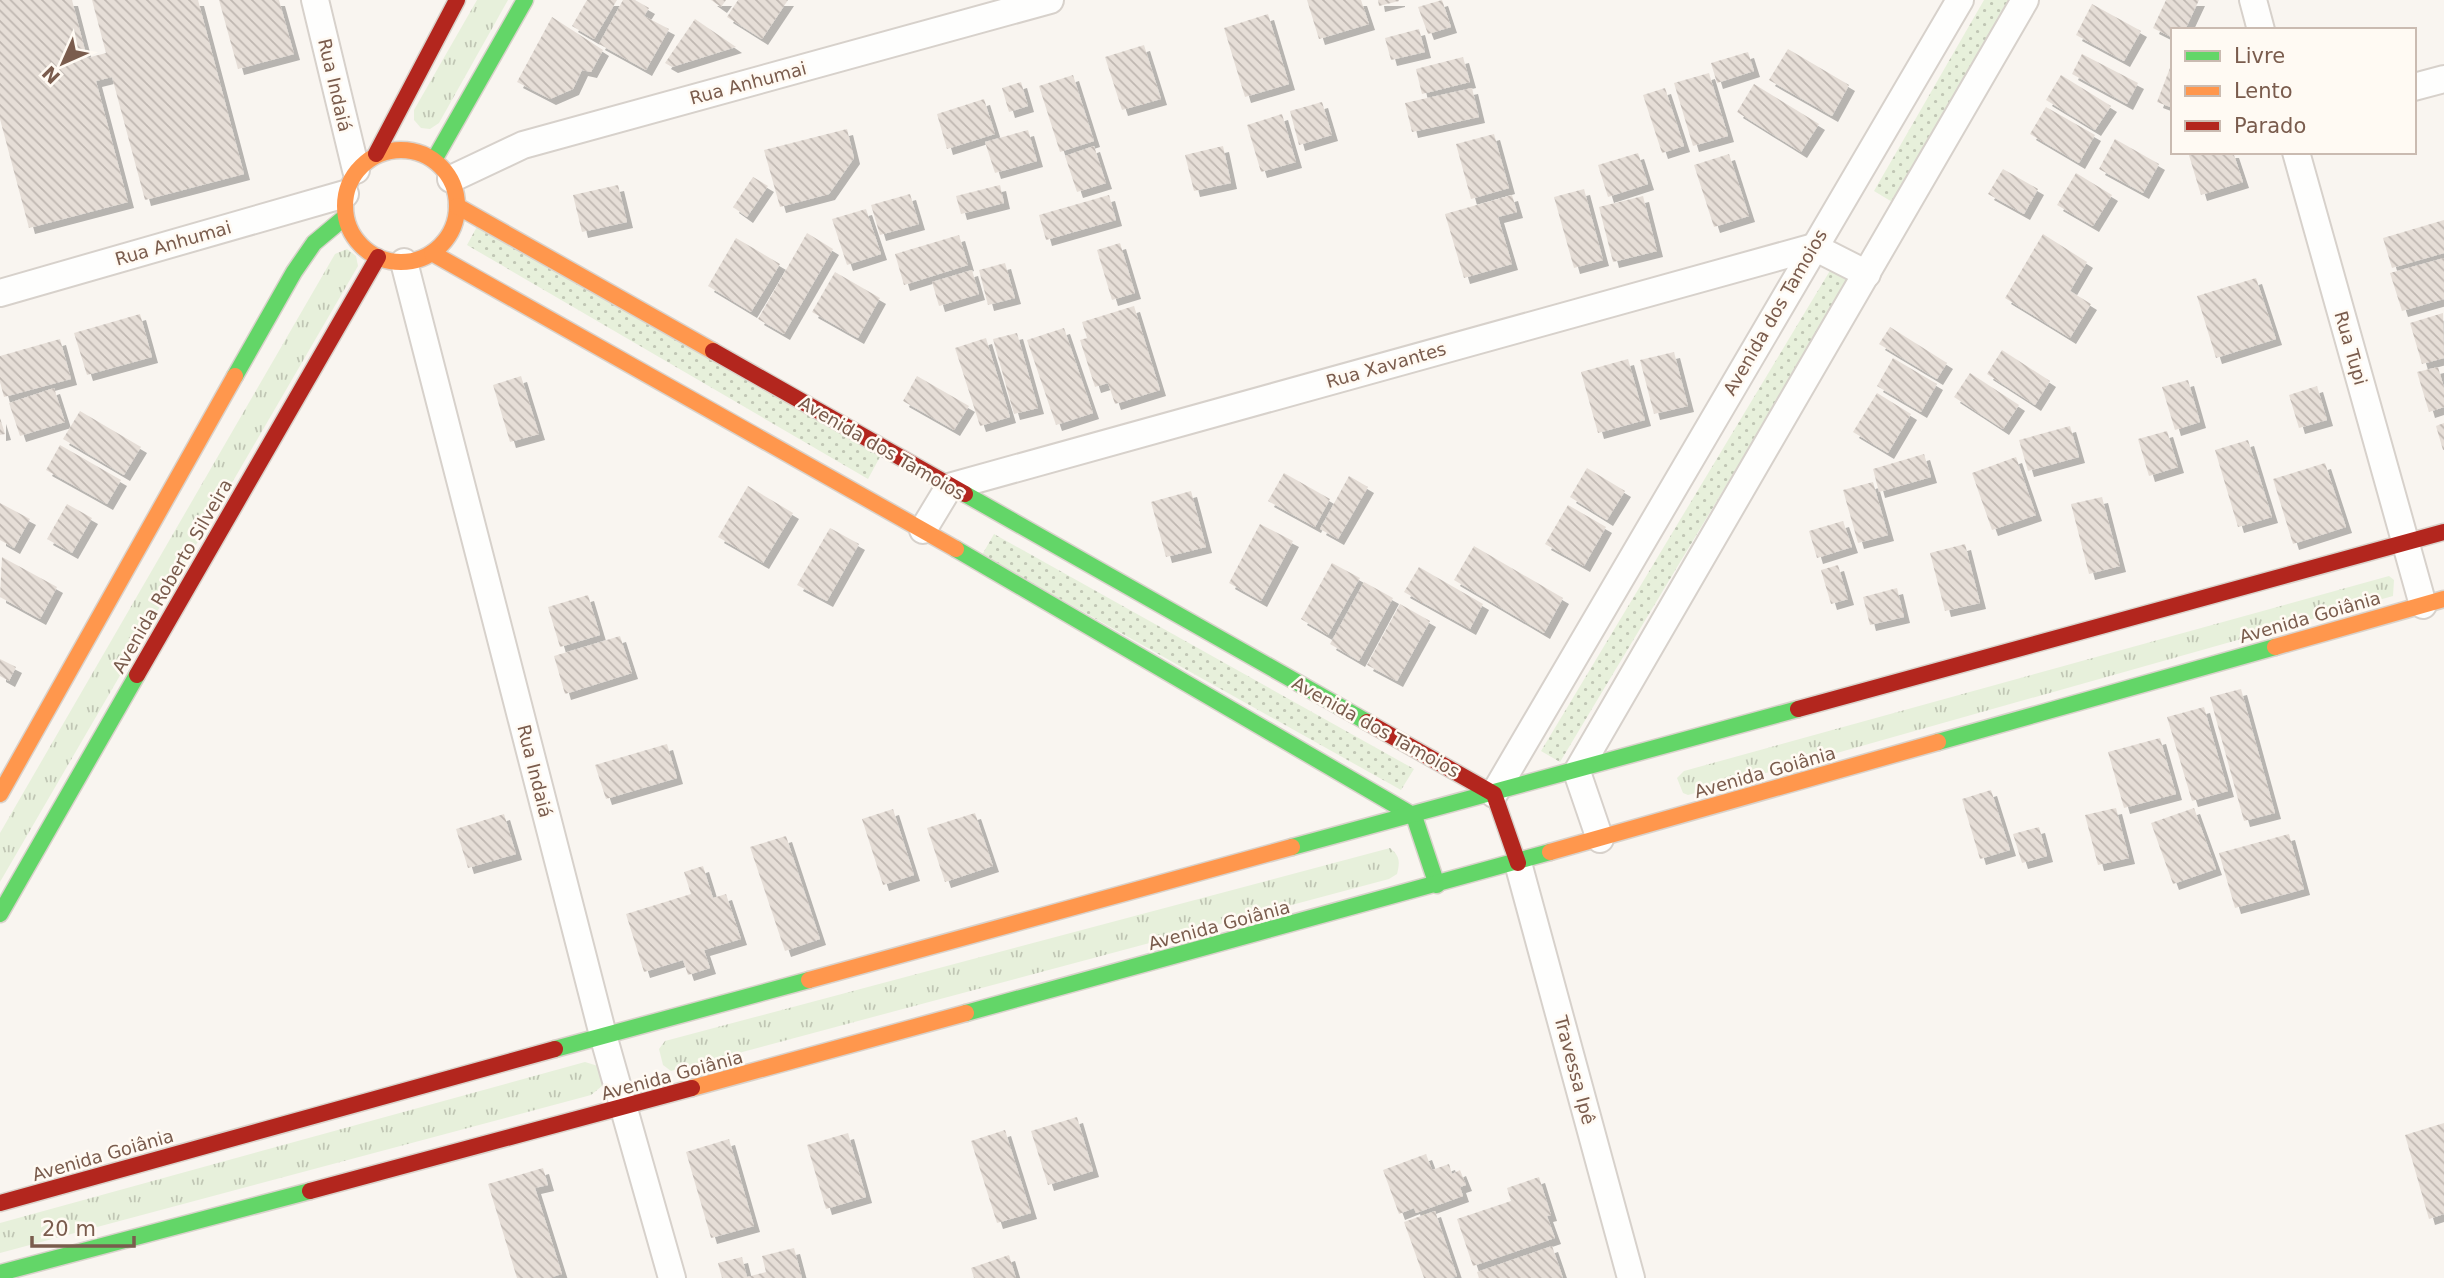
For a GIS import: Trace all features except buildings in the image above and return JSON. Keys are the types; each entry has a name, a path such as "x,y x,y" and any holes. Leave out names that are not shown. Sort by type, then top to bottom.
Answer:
{"street":[{"name":"Rua Indaiá","path":"315,0 356,184"},
{"path":"0,794 294,272 356,184 457,0"},
{"path":"443,170 525,0"},
{"name":"Rua Anhumai","path":"443,170 523,145 1050,0"},
{"name":"Avenida dos Tamoios","path":"457,206 1494,794 1960,0"},
{"path":"1600,839 1577,772 2025,0"},
{"path":"2253,0 2260,28"},
{"path":"2416,86 2444,79"},
{"path":"407,149 443,170 457,206 451,233 432,253 404,262 378,257 356,241 356,184 407,149"},
{"name":"Rua Tupi","path":"2297,154 2406,543 2433,602"},
{"name":"Rua Anhumai","path":"0,293 356,184"},
{"path":"1814,247 1867,274"},
{"name":"Rua Xavantes","path":"949,486 1814,247"},
{"path":"432,253 923,530 1414,816 1437,885"},
{"name":"Avenida Roberto Silveira","path":"0,914 378,257"},
{"name":"Rua Indaiá","path":"404,262 603,1035 673,1278"},
{"path":"923,530 949,486"},
{"name":"Avenida Goiânia","path":"0,1203 603,1035 1577,772 2444,532"},
{"name":"Avenida Goiânia","path":"0,1273 625,1108 1518,863 2433,602"},
{"path":"1494,794 1518,863"},
{"name":"Travessa Ipê","path":"1518,863 1631,1278"}],"green space":[{"path":"477,0 508,0 439,123 430,129 421,128 414,120 414,110"},
{"path":"1984,0 2010,0 1894,203 1874,191"},
{"path":"479,223 881,455 868,479 467,245"},
{"path":"347,249 356,256 358,266 0,882 0,833 335,254"},
{"path":"1831,269 1849,281 1560,762 1541,751"},
{"path":"994,534 1414,769 1401,790 982,555"},
{"path":"2389,576 2394,580 2393,596 1688,795 1683,793 1677,778 1684,771"},
{"path":"1390,848 1399,863 1397,874 1389,879 671,1071 663,1065 659,1049 665,1041"},
{"path":"585,1062 598,1066 604,1077 602,1086 591,1095 0,1253 0,1223"}],"traffic: fast":[{"path":"434,160 525,0"},
{"path":"235,376 294,272 314,243 345,217"},
{"path":"965,494 1367,722"},
{"path":"956,549 1414,816 1437,885"},
{"path":"1938,742 2275,647"},
{"path":"0,914 137,675"},
{"path":"1292,847 1798,709"},
{"path":"966,1013 1550,852"},
{"path":"555,1049 809,980"},
{"path":"0,1273 310,1191"}],"traffic: slow":[{"path":"401,150 422,155 440,167 452,185 457,206 452,227 440,245 422,257 401,262 380,257 362,245 350,227 345,206 350,185 362,167 380,155 401,150"},
{"path":"457,206 713,351"},
{"path":"432,253 956,549"},
{"path":"0,794 235,376"},
{"path":"2275,647 2444,599"},
{"path":"1550,852 1938,742"},
{"path":"809,980 1292,847"},
{"path":"692,1088 966,1013"}],"traffic: jam":[{"path":"376,154 457,0"},
{"path":"137,675 378,257"},
{"path":"713,351 965,494"},
{"path":"1798,709 2444,532"},
{"path":"1367,722 1494,794 1518,863"},
{"path":"0,1203 555,1049"},
{"path":"310,1191 692,1088"}]}
